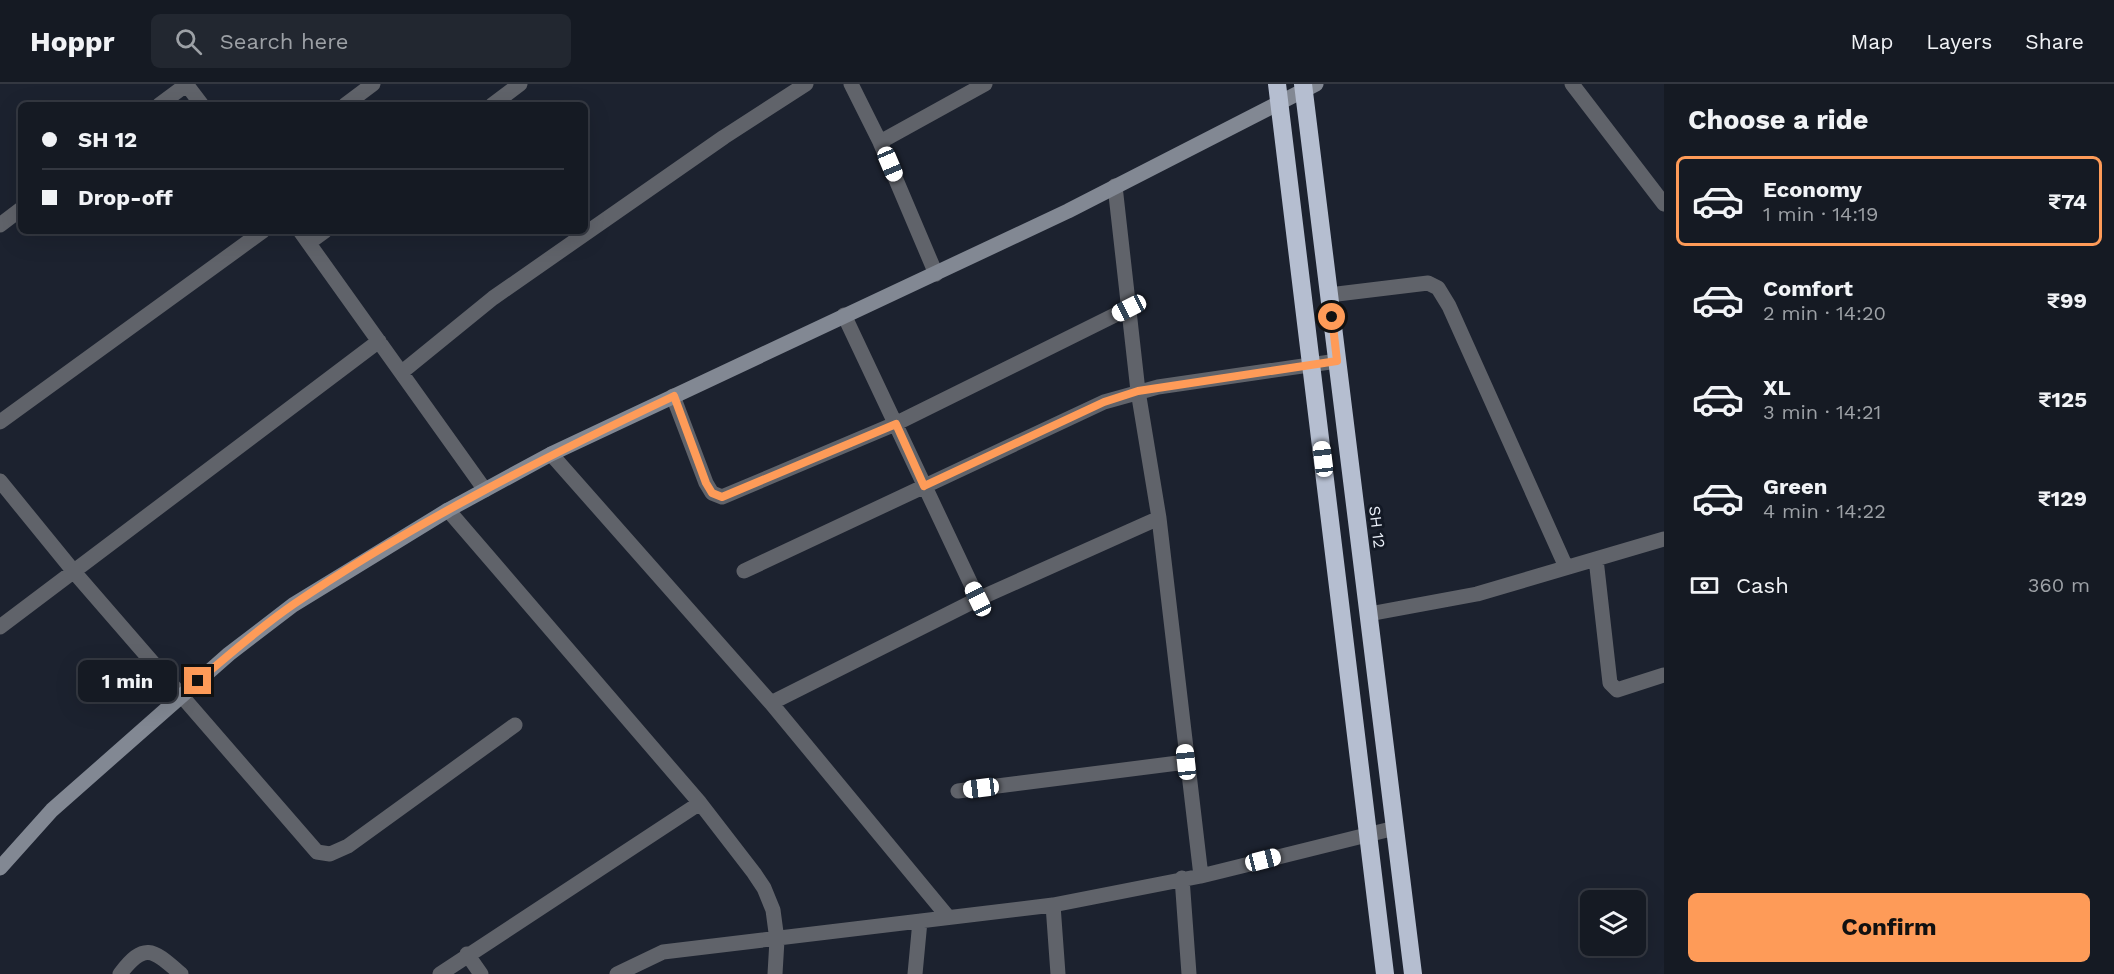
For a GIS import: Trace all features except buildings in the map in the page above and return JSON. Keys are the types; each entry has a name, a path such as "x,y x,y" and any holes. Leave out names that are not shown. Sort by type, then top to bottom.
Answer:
{"highway":[{"name":"SH 12","path":"1307,86 1329,295 1413,974"},
{"path":"1279,93 1384,974"}],"street":[{"path":"163,102 186,84 200,102"},
{"path":"349,102 373,84"},
{"path":"496,102 520,84"},
{"path":"588,232 723,137 806,84"},
{"path":"851,84 880,142 936,274"},
{"path":"880,142 985,84"},
{"path":"1572,84 1664,204"},
{"path":"0,868 52,810 182,695 293,605 448,510 551,454 844,315 936,274 1115,186 1279,93 1307,86"},
{"path":"1115,186 1138,391 1159,518 1201,876"},
{"path":"0,225 18,211"},
{"path":"0,422 259,234"},
{"path":"402,372 493,298 584,234"},
{"path":"305,237 485,490"},
{"path":"1329,295 1428,283 1438,288 1449,306 1566,567"},
{"path":"674,396 706,483 712,493 722,497 896,424 1129,308"},
{"path":"844,315 978,599"},
{"path":"0,627 75,573 378,341"},
{"path":"744,572 1104,402 1138,391 1337,361"},
{"path":"551,454 771,703 948,917"},
{"path":"0,481 75,573 316,852 330,854 348,846 515,725"},
{"path":"448,510 700,803 764,888 772,910 777,940 775,974"},
{"path":"771,703 978,599 1159,518"},
{"path":"1369,614 1470,596 1664,539"},
{"path":"1596,558 1610,683 1617,690 1664,675"},
{"path":"958,791 1186,762"},
{"path":"440,974 467,954 700,803"},
{"path":"617,974 663,951 777,940 1053,905 1201,876 1395,828"},
{"path":"1182,878 1190,974"},
{"path":"1053,905 1058,974"},
{"path":"915,974 920,921"},
{"path":"120,974 130,960 148,951 159,955 181,974"},
{"path":"467,954 481,974"}],"route":[{"path":"198,681 293,605 357,564 531,464 674,396 706,483 712,493 722,497 734,494 896,424 924,486 1104,402 1138,391 1337,361 1332,317"}]}
